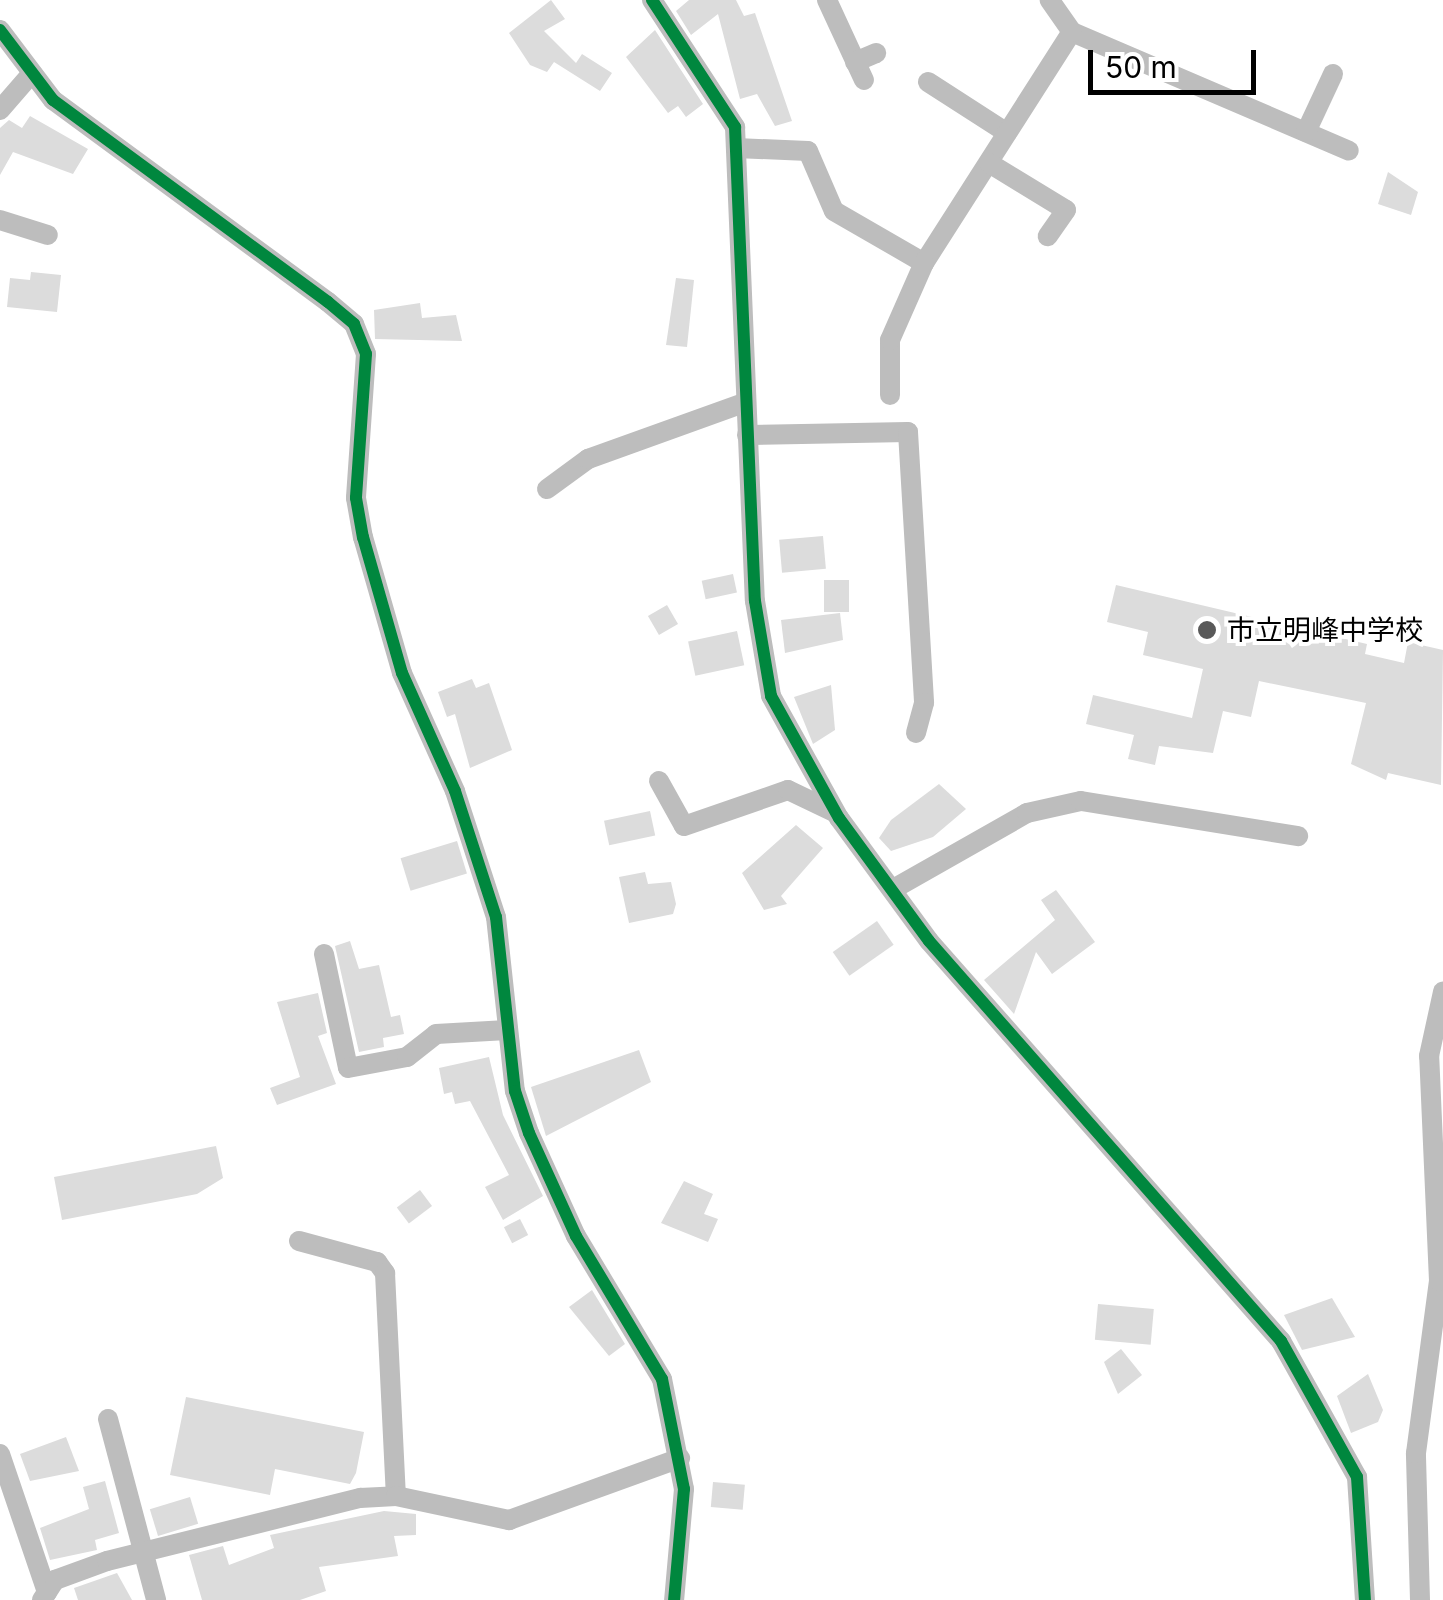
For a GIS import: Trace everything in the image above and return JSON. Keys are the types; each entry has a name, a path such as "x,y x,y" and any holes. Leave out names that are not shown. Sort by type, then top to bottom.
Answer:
{"street":[{"path":"652,0 706,74 736,148 758,646 770,696 836,813 895,888 930,941 1281,1341 1357,1477 1365,1600"},
{"path":"827,0 860,71 876,53"},
{"path":"1050,0 1072,32 1349,151"},
{"path":"0,30 32,74 75,119 354,324 370,393 356,468 363,537 402,674 455,791 496,917 507,1030 530,1134 576,1236 662,1379 680,1458 674,1600"},
{"path":"890,394 890,340 924,263 1072,32"},
{"path":"0,110 32,74"},
{"path":"1306,132 1333,74"},
{"path":"928,82 1008,134"},
{"path":"736,148 808,150 834,212 924,263"},
{"path":"988,163 1066,210 1048,236"},
{"path":"0,220 48,234"},
{"path":"547,488 588,459 746,402"},
{"path":"748,436 908,432 924,703 916,733"},
{"path":"659,781 684,826 788,790 836,813"},
{"path":"895,888 1026,813 1081,802 1122,801 1298,836"},
{"path":"324,954 348,1068 407,1056 436,1034 507,1030"},
{"path":"1420,1600 1416,1453 1439,1281 1438,1058 1443,992"},
{"path":"298,1242 377,1262 384,1273 396,1496"},
{"path":"108,1419 137,1552 156,1600"},
{"path":"0,1454 44,1596"},
{"path":"44,1596 54,1580 137,1552 396,1496 509,1520 680,1458"}],"building":[{"path":"551,0 565,19 544,31 576,63 582,54 612,73 600,91 554,62 547,72 530,65 509,33"},
{"path":"689,0 736,0 744,16 755,13 792,121 775,126 757,94 740,99 718,14 691,35 676,11"},
{"path":"655,30 703,104 686,117 678,106 668,113 626,57"},
{"path":"30,116 88,149 73,174 13,152 0,175 0,128 9,120 22,128"},
{"path":"1388,172 1418,192 1411,215 1378,204"},
{"path":"31,272 61,275 57,312 7,307 10,278 30,280"},
{"path":"676,278 694,280 687,347 666,345"},
{"path":"420,303 422,318 456,315 462,341 375,339 374,310"},
{"path":"823,536 826,569 782,573 779,540"},
{"path":"733,574 737,593 706,599 702,581"},
{"path":"824,580 849,580 849,612 824,612"},
{"path":"1116,585 1367,644 1365,654 1404,663 1408,642 1443,650 1441,785 1388,773 1386,780 1351,764 1366,703 1259,681 1251,717 1223,711 1213,753 1159,746 1155,765 1128,759 1134,735 1086,724 1093,695 1192,718 1203,669 1143,655 1148,632 1107,622"},
{"path":"667,605 678,624 659,635 648,616"},
{"path":"840,613 843,640 785,653 781,620"},
{"path":"737,631 744,665 695,676 688,641"},
{"path":"472,679 476,688 489,683 512,750 470,768 455,714 447,717 438,692"},
{"path":"831,685 835,730 813,744 794,697"},
{"path":"939,784 966,809 933,837 891,851 879,838 891,820"},
{"path":"650,811 655,835 609,845 604,821"},
{"path":"796,825 823,848 781,896 787,904 764,910 742,873"},
{"path":"457,841 467,874 411,891 401,858"},
{"path":"645,872 648,884 671,882 676,904 673,914 629,923 619,877"},
{"path":"1056,890 1095,942 1052,974 1036,952 1014,1014 984,980 1055,920 1041,900"},
{"path":"877,921 894,945 849,976 833,952"},
{"path":"350,941 359,969 379,965 391,1017 400,1015 404,1034 383,1038 384,1047 359,1052 335,946"},
{"path":"318,993 327,1033 318,1036 336,1084 277,1105 270,1088 300,1077 277,1002"},
{"path":"639,1050 651,1082 546,1136 531,1087"},
{"path":"489,1057 503,1115 543,1196 503,1220 485,1187 509,1175 470,1101 455,1104 452,1092 444,1094 439,1068"},
{"path":"216,1146 223,1178 197,1194 62,1220 54,1177"},
{"path":"684,1181 713,1194 704,1214 718,1219 708,1242 661,1223"},
{"path":"420,1190 432,1206 409,1223 397,1207"},
{"path":"520,1219 528,1235 512,1243 504,1227"},
{"path":"592,1290 625,1344 609,1356 569,1307"},
{"path":"1332,1298 1355,1337 1302,1350 1284,1315"},
{"path":"1098,1304 1154,1309 1151,1345 1095,1340"},
{"path":"1121,1349 1142,1375 1118,1394 1104,1362"},
{"path":"1368,1374 1383,1410 1378,1422 1351,1433 1337,1396"},
{"path":"186,1397 364,1432 356,1473 350,1484 275,1469 270,1495 170,1475"},
{"path":"66,1437 79,1471 30,1481 20,1454"},
{"path":"105,1481 119,1533 95,1540 97,1550 50,1560 40,1528 89,1509 83,1487"},
{"path":"713,1482 745,1485 743,1510 711,1507"},
{"path":"190,1497 198,1524 158,1536 150,1509"},
{"path":"384,1511 416,1514 416,1535 394,1536 398,1556 319,1567 326,1591 300,1600 202,1600 189,1555 223,1546 229,1565 274,1548 270,1535"},
{"path":"117,1573 132,1600 78,1600 74,1588"}],"cycle path":[{"path":"652,0 735,127 755,601 771,696 839,818 929,941 1281,1341 1357,1477 1365,1600"},
{"path":"0,30 53,100 354,324 366,354 356,498 363,537 402,673 455,791 496,917 515,1091 529,1133 576,1236 662,1379 684,1489 674,1600"}],"place":[{"name":"市立明峰中学校","path":"1207,630"}]}
